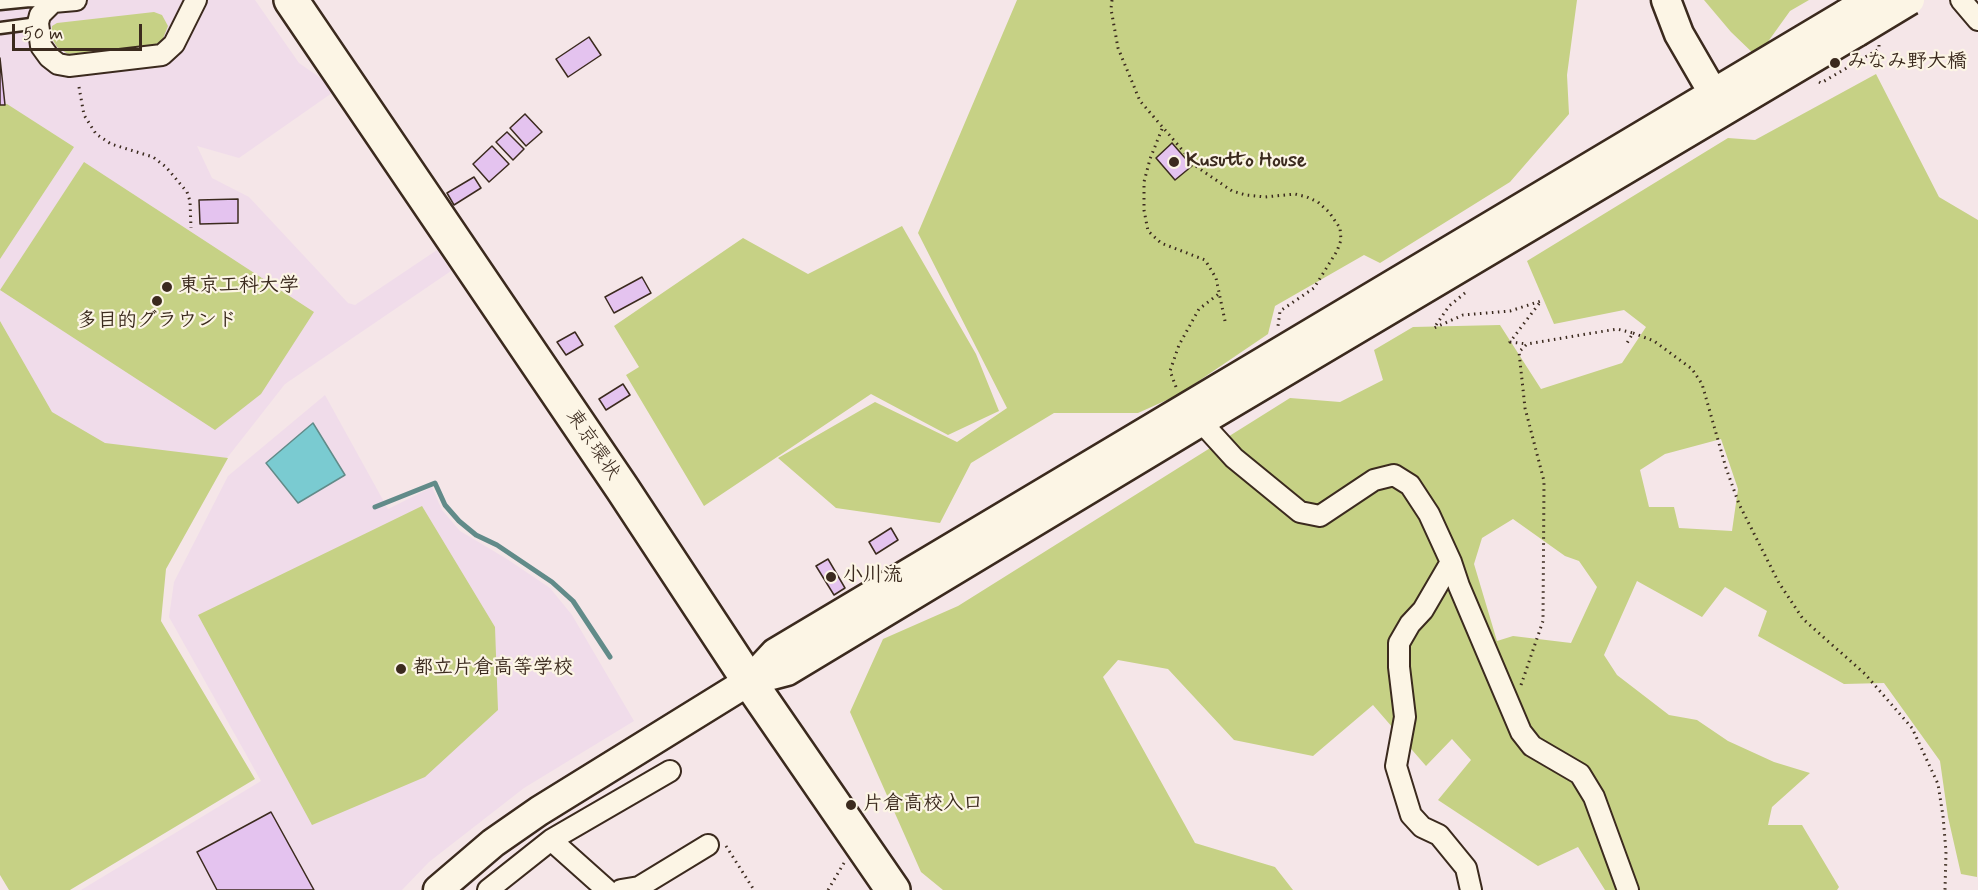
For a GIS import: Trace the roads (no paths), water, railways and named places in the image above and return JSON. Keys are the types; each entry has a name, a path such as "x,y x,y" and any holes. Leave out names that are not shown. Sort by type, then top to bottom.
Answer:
{"highway":[{"name":"東京環状","path":"291,0 892,890"}],"street":[{"path":"75,0 53,2 40,15 38,23 41,46 58,64 69,66 156,57 169,51 196,0"},
{"path":"1666,0 1679,34 1719,103"},
{"path":"438,890 493,843 538,811 750,681 787,671 1194,414 1719,103 1857,15 1910,0"},
{"path":"1961,0 1978,20"},
{"path":"1194,414 1234,458 1300,512 1320,516 1374,480 1394,475 1410,485 1429,514 1451,562 1521,732 1532,746 1580,774 1594,797 1628,890"},
{"path":"1451,562 1423,610 1410,624 1399,643 1399,667 1405,717 1396,766 1411,815 1422,827 1439,835 1466,868 1471,890"},
{"path":"488,890 551,840 670,771"},
{"path":"551,840 607,890"},
{"path":"621,890 639,887 713,842"}],"lane":[{"path":"0,4 30,1 53,2"},
{"path":"0,28 38,23"}],"water":[{"path":"313,423 345,475 298,503 266,463"}],"waterway":[{"path":"375,507 435,483 445,505 459,521 476,535 497,545 552,582 573,601 610,657"}],"place":[{"name":"みなみ野大橋","path":"1835,63"},
{"name":"Kusutto House","path":"1174,162"},
{"name":"東京工科大学","path":"167,287"},
{"name":"多目的グラウンド","path":"157,301"},
{"name":"小川流","path":"831,577"},
{"name":"都立片倉高等学校","path":"401,669"},
{"name":"片倉高校入口","path":"851,805"}]}
